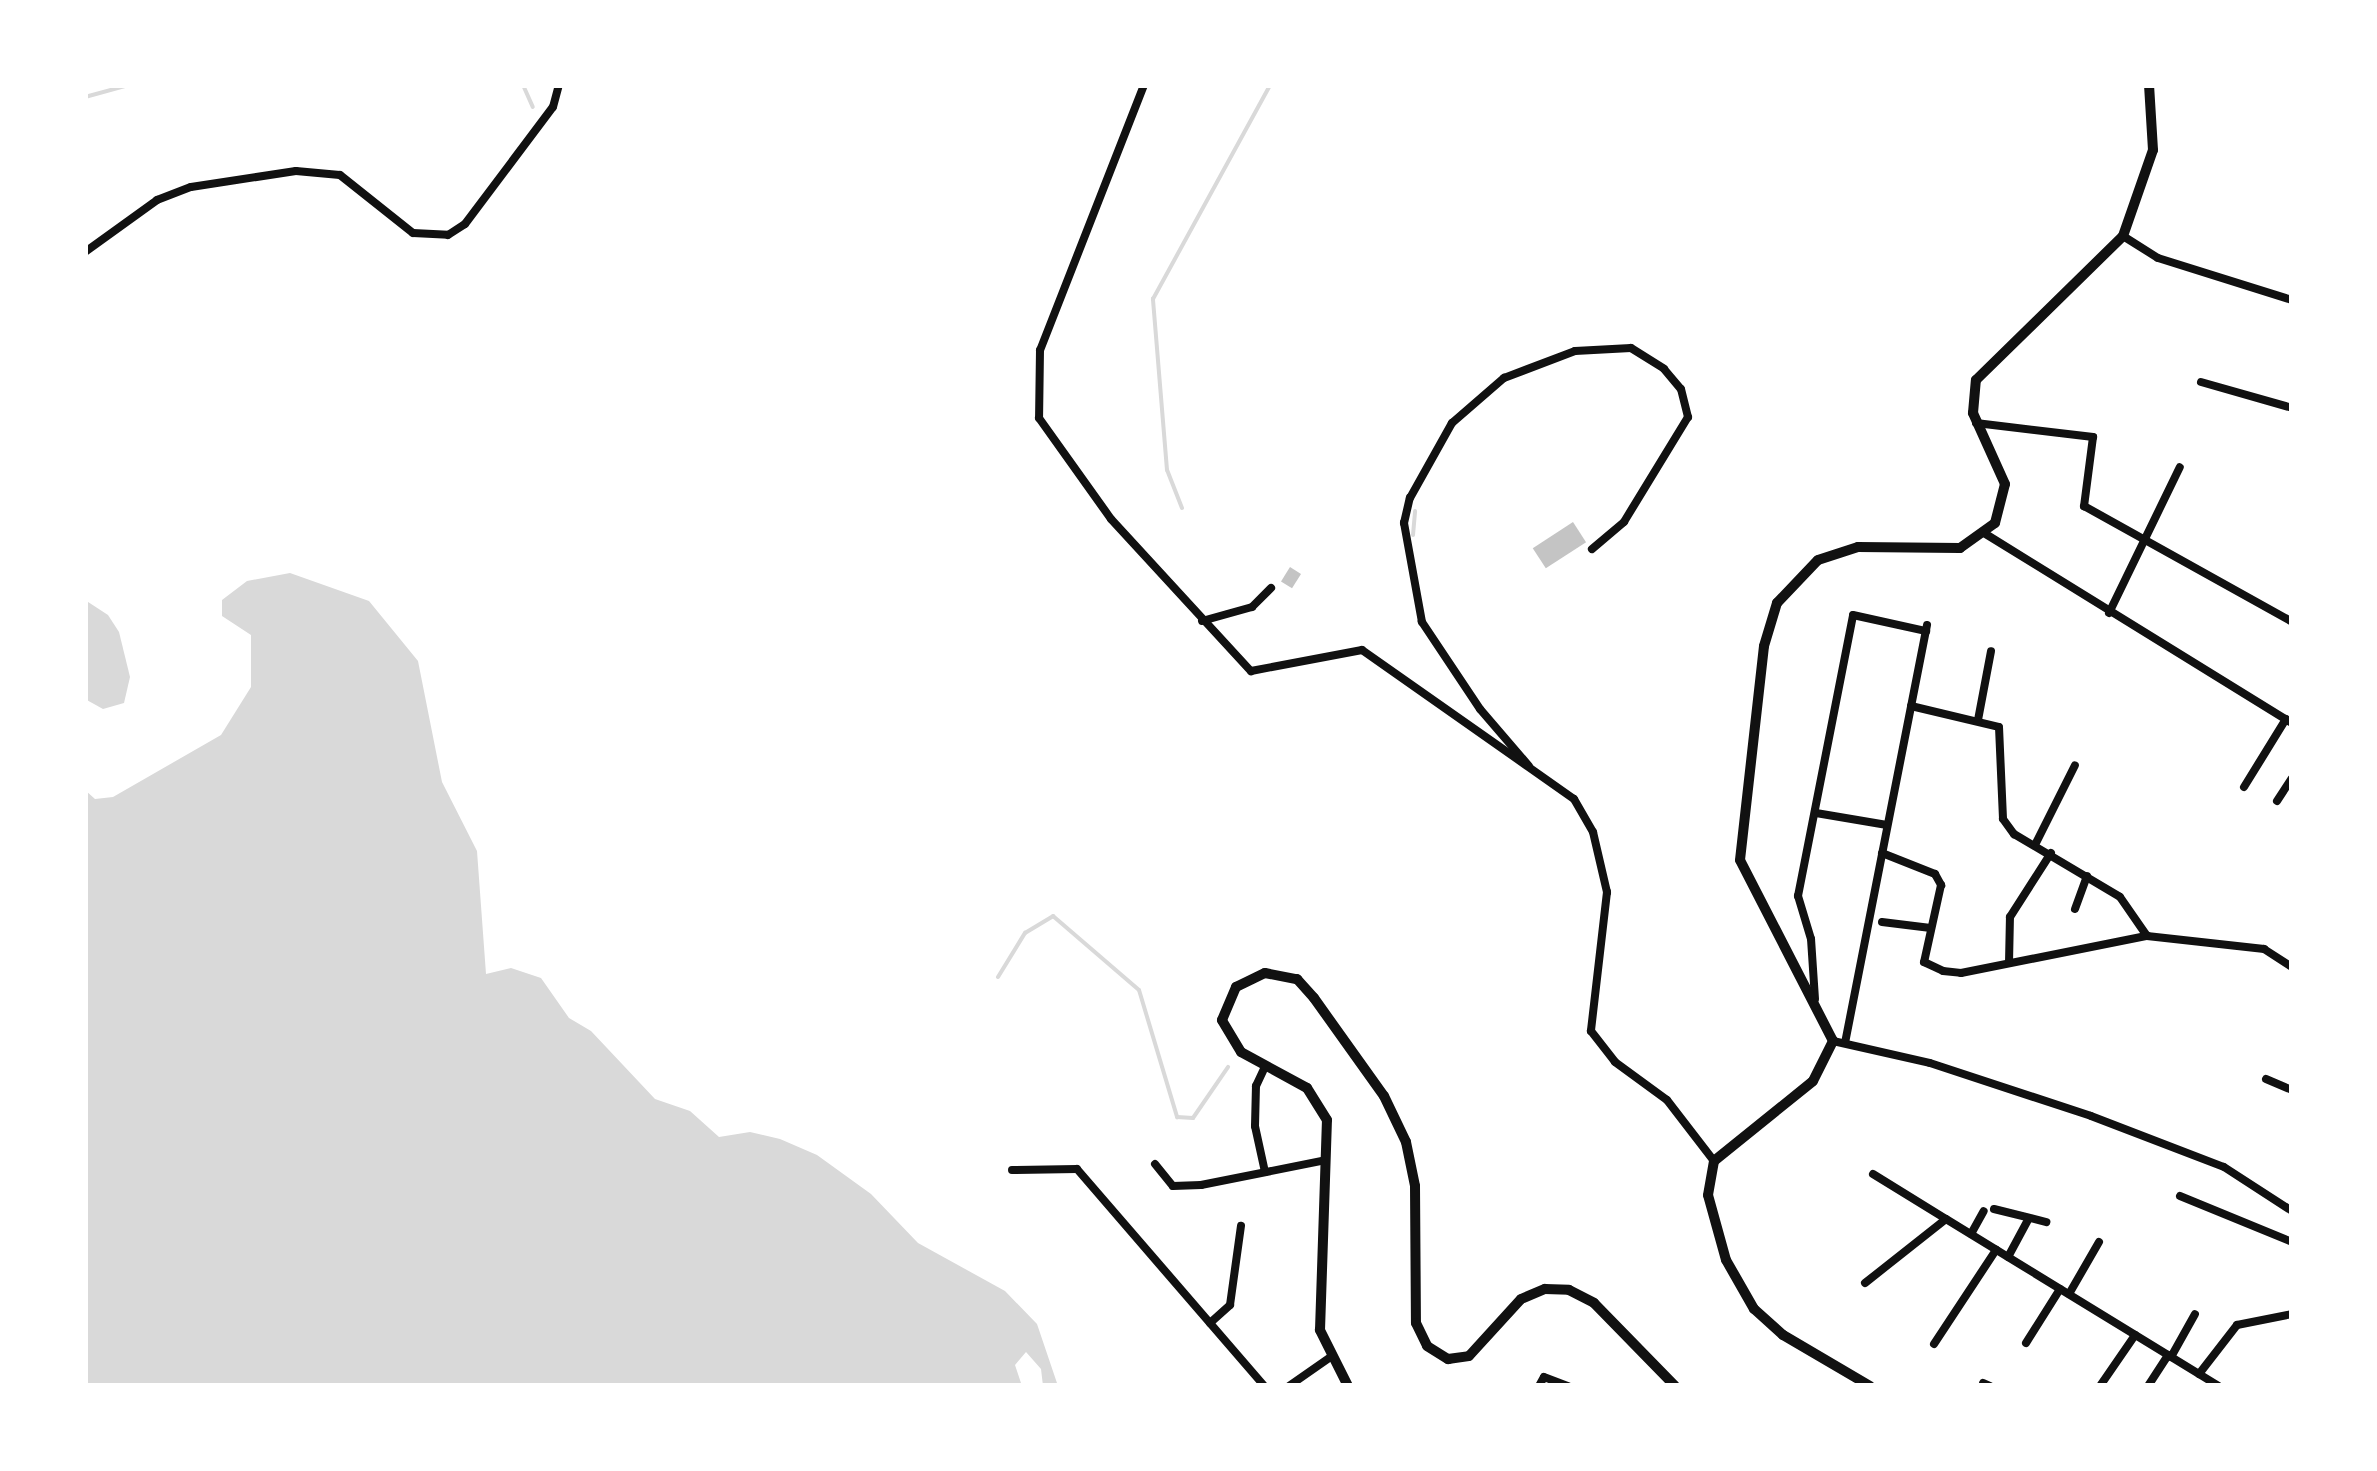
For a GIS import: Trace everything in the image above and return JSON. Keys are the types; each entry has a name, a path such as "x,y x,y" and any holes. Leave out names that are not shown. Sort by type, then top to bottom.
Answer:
{"main road":[{"path":"1870,1386 1782,1334 1745,1297 1717,1236 1708,1196 1714,1161 1813,1081 1839,1042 1740,860 1744,790 1771,620 1799,573 1835,552 1960,548 1994,523 2005,484 1976,423 1972,396 1987,363 2124,236 2152,150 2149,85"},
{"path":"1348,1386 1320,1330 1326,1160 1321,1104 1307,1088 1265,1067 1226,1031 1223,1008 1248,977 1284,972 1314,998 1384,1096 1406,1142 1416,1186 1416,1323 1438,1355 1469,1356 1521,1299 1545,1289 1568,1290 1594,1302 1674,1386"}],"street":[{"path":"85,252 157,200 191,186 296,171 340,175 413,233 448,234 465,224 554,108 559,85"},
{"path":"1144,85 1040,350 1035,389 1039,418 1069,464 1202,621 1251,671 1362,650 1574,799 1604,868 1606,906 1591,1031 1615,1062 1667,1100 1714,1161"},
{"path":"2124,236 2158,258 2292,300"},
{"path":"1532,770 1480,709 1422,622 1404,523 1410,498 1452,423 1477,398 1548,358 1631,348 1672,379 1688,417 1624,522 1592,549"},
{"path":"2201,382 2292,408"},
{"path":"1976,423 2093,437 2084,506 2292,622"},
{"path":"2109,612 2180,468"},
{"path":"1984,533 2289,721 2244,787"},
{"path":"1202,621 1252,607 1272,588"},
{"path":"1815,999 1812,939 1798,896 1852,615 1926,628 1882,853 1839,1042 2090,1116 2224,1167 2292,1211"},
{"path":"1978,720 1991,650"},
{"path":"1912,706 1999,727 2003,819 2035,844 2120,897 2147,936"},
{"path":"2035,844 2076,765"},
{"path":"2277,801 2292,778"},
{"path":"1816,813 1887,824"},
{"path":"1882,853 1936,874 1941,885 1927,965 1961,974 2147,936 2264,949 2292,968"},
{"path":"2009,963 2010,917 2050,853"},
{"path":"2075,909 2087,876"},
{"path":"1882,922 1931,928"},
{"path":"1265,1067 1256,1086 1255,1126 1265,1172"},
{"path":"2266,1079 2292,1090"},
{"path":"1154,1164 1173,1186 1326,1160"},
{"path":"1012,1170 1092,1167"},
{"path":"1077,1169 1264,1386"},
{"path":"1873,1174 2219,1386"},
{"path":"2180,1196 2292,1242"},
{"path":"1994,1209 2046,1222"},
{"path":"1971,1234 1984,1210"},
{"path":"2008,1257 2029,1218"},
{"path":"1865,1283 1946,1219"},
{"path":"1210,1323 1230,1305 1242,1226"},
{"path":"2069,1294 2099,1242"},
{"path":"1934,1344 1996,1250"},
{"path":"2026,1344 2060,1289"},
{"path":"2148,1386 2195,1314"},
{"path":"2199,1374 2236,1325 2292,1314"},
{"path":"2100,1386 2135,1335"},
{"path":"1289,1386 1332,1356"},
{"path":"1538,1386 1544,1377 1568,1386"}],"shaded area":[{"path":"290,573 369,601 418,661 442,782 477,851 486,974 511,968 541,978 569,1018 591,1031 655,1099 690,1111 719,1137 750,1132 780,1139 817,1155 871,1194 918,1243 1005,1291 1037,1324 1058,1386 1043,1386 1041,1369 1026,1352 1015,1365 1022,1386 85,1386 85,790 95,799 113,797 221,735 251,687 251,635 222,616 222,600 247,581"},
{"path":"85,600 108,615 119,632 130,677 124,703 103,709 85,699"}],"building":[{"path":"1573,522 1586,542 1546,568 1533,548"},
{"path":"1290,567 1301,574 1292,588 1281,581"}],"waterway":[{"path":"85,97 129,85"},
{"path":"523,85 533,107"},
{"path":"1182,508 1167,470 1153,299 1270,85"},
{"path":"1413,535 1415,511"},
{"path":"998,977 1025,933 1053,916 1139,990 1177,1117 1193,1118 1228,1067"}]}
